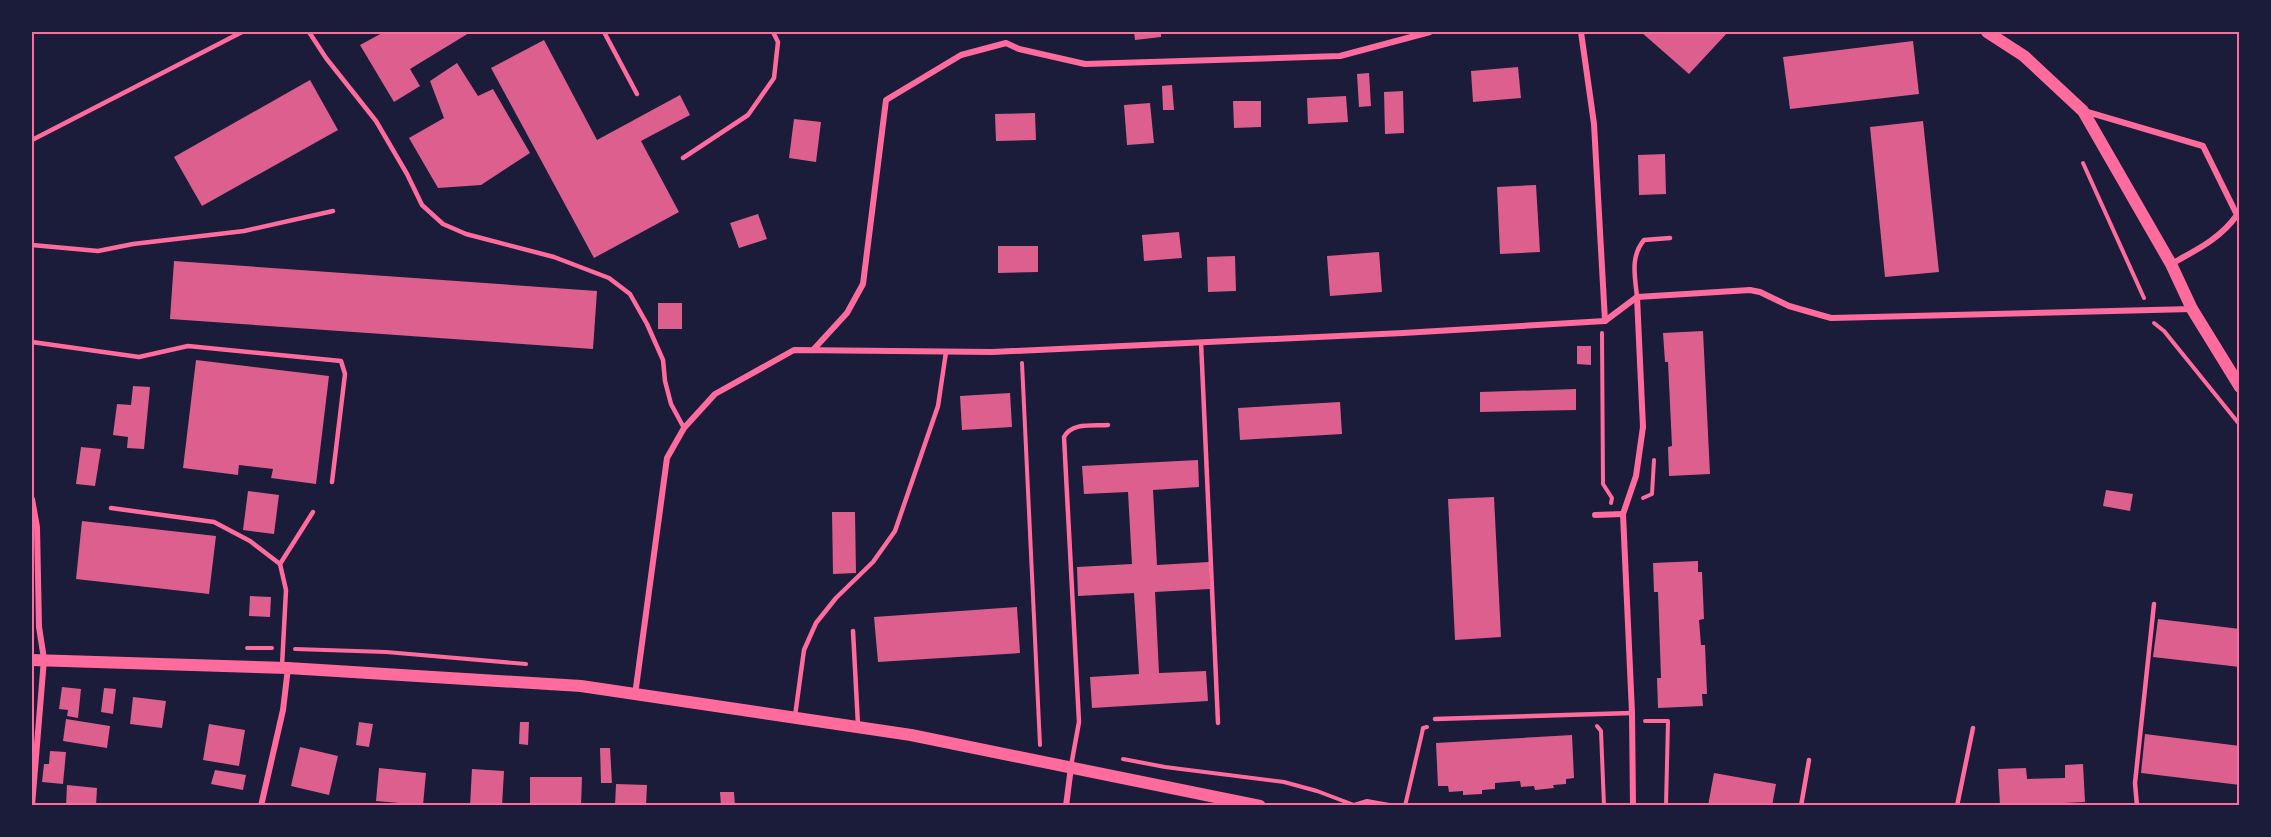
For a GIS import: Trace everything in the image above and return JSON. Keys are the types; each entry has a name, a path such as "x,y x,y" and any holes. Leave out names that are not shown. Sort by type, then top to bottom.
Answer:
{"main road":[{"path":"1988,32 2024,56 2083,111 2171,264 2192,309 2240,387"},
{"path":"38,659 285,668 581,686 911,735 1260,806"}],"street":[{"path":"813,350 847,313 863,284 886,100 961,55 1006,43 1019,49 1085,64 1340,56 1430,32"},
{"path":"1581,32 1594,124 1605,321"},
{"path":"2083,111 2203,146 2238,216 2227,229 2210,242 2171,264"},
{"path":"635,695 667,458 684,428 715,394 794,350 946,352 1022,350 1403,333 1605,321 1637,297 1750,290 1805,311 1831,318 2192,309"},
{"path":"1633,806 1632,713 1623,514 1636,476 1643,427 1637,297"},
{"path":"32,499 37,527 39,627 32,806"},
{"path":"1594,515 1623,514"},
{"path":"261,806 283,710 285,668"},
{"path":"1066,806 1071,766"}],"lane":[{"path":"32,140 242,32"},
{"path":"309,32 326,58 376,121 422,205 443,225 466,234 554,257 609,278 630,294 663,360 664,381 671,404 684,428"},
{"path":"604,32 637,94"},
{"path":"683,158 748,116 774,78 778,42 773,32"},
{"path":"32,245 98,251 133,244 244,231 333,211"},
{"path":"1637,297 1634,258 1638,248 1644,240 1670,238"},
{"path":"32,342 139,357 188,346 341,361 345,374 332,482"},
{"path":"1201,342 1218,723"},
{"path":"795,718 804,650 816,623 836,598 873,562 895,531 938,406 946,352"},
{"path":"1071,766 1079,722 1064,437 1075,427 1108,425"},
{"path":"111,508 214,522 250,542 280,564 286,590 285,668"},
{"path":"280,564 313,512"},
{"path":"2137,806 2135,783 2154,604"},
{"path":"854,631 858,727"},
{"path":"1435,719 1632,713"},
{"path":"1957,806 1973,728"},
{"path":"1801,806 1809,760"}],"path":[{"path":"2083,163 2136,277 2149,310 2151,322 2164,331 2240,425"},
{"path":"1022,350 1041,760"},
{"path":"1636,503 1652,494 1653,451"},
{"path":"1641,722 1668,720 1666,806"},
{"path":"1592,722 1601,730 1604,806"},
{"path":"1405,806 1423,728 1430,726"}],"building":[{"path":"384,32 469,33 410,69 420,86 394,102 360,45"},
{"path":"1134,32 1161,32 1161,37 1135,40"},
{"path":"1641,32 1728,32 1689,74"},
{"path":"544,40 597,140 680,95 690,115 641,141 679,212 594,258 491,68"},
{"path":"1913,41 1919,94 1790,109 1783,57"},
{"path":"457,63 478,96 493,89 530,153 481,185 438,188 409,138 444,118 430,81"},
{"path":"1518,67 1521,98 1473,102 1471,71"},
{"path":"1369,73 1371,106 1359,107 1357,74"},
{"path":"310,80 338,130 202,206 174,157"},
{"path":"1172,85 1174,110 1163,110 1162,86"},
{"path":"1403,91 1404,133 1385,134 1384,92"},
{"path":"1346,96 1348,122 1308,124 1307,98"},
{"path":"1233,101 1261,101 1261,127 1234,128"},
{"path":"1150,103 1154,143 1127,145 1124,105"},
{"path":"1035,113 1036,140 996,141 995,114"},
{"path":"794,119 821,122 816,162 789,158"},
{"path":"1923,121 1939,272 1885,277 1870,127"},
{"path":"1665,154 1666,194 1639,195 1638,155"},
{"path":"1536,185 1540,252 1500,254 1497,187"},
{"path":"758,214 767,239 739,248 730,223"},
{"path":"1179,232 1182,258 1144,261 1142,235"},
{"path":"998,246 1038,246 1038,272 998,273"},
{"path":"1379,252 1382,292 1330,296 1327,256"},
{"path":"1235,256 1236,291 1208,292 1207,257"},
{"path":"174,261 597,291 593,349 170,319"},
{"path":"658,303 682,303 682,329 658,329"},
{"path":"1703,331 1710,474 1669,476 1668,447 1672,446 1668,362 1665,362 1663,333"},
{"path":"1577,346 1591,346 1591,365 1577,364"},
{"path":"196,360 329,376 316,484 271,478 273,469 239,465 238,475 183,468"},
{"path":"133,386 150,387 144,449 127,448 128,437 113,435 117,404 131,405"},
{"path":"1576,389 1576,410 1480,412 1480,392"},
{"path":"1010,393 1012,427 962,430 960,396"},
{"path":"1340,402 1342,434 1240,440 1238,408"},
{"path":"81,447 101,449 95,486 76,484"},
{"path":"1198,460 1199,487 1153,490 1157,565 1209,562 1210,589 1155,592 1159,673 1206,671 1208,701 1092,708 1090,677 1139,674 1134,593 1078,596 1077,567 1132,564 1128,492 1084,494 1082,466"},
{"path":"2106,490 2133,494 2130,511 2103,506"},
{"path":"248,491 279,495 274,534 243,530"},
{"path":"1494,497 1501,637 1455,640 1448,499"},
{"path":"832,512 855,512 856,573 833,574"},
{"path":"82,521 216,536 209,594 76,579"},
{"path":"1698,561 1698,572 1702,572 1704,619 1699,620 1701,645 1705,645 1707,694 1702,694 1703,706 1658,708 1657,678 1661,678 1658,592 1654,592 1653,563"},
{"path":"250,596 271,597 270,617 249,616"},
{"path":"1017,607 1020,653 878,662 874,617"},
{"path":"2158,619 2240,629 2240,667 2153,657"},
{"path":"62,687 81,689 78,718 67,716 68,710 59,709"},
{"path":"104,688 116,689 113,714 101,712"},
{"path":"133,697 166,701 162,728 130,724"},
{"path":"66,719 110,726 107,748 63,741"},
{"path":"359,722 373,724 369,747 356,745"},
{"path":"520,722 529,722 528,745 519,744"},
{"path":"209,724 245,730 239,766 203,760"},
{"path":"2145,734 2240,746 2240,785 2141,773"},
{"path":"1572,735 1574,778 1566,779 1566,784 1535,790 1534,786 1521,787 1520,781 1495,783 1495,789 1482,790 1482,794 1463,795 1463,791 1449,792 1448,786 1438,786 1436,743"},
{"path":"300,747 338,756 329,795 291,786"},
{"path":"600,748 610,748 612,783 601,783"},
{"path":"50,751 66,752 63,784 42,782 44,764 49,764"},
{"path":"2083,764 2085,802 2000,806 1998,769 2026,768 2027,779 2065,778 2065,765"},
{"path":"379,768 426,773 423,805 376,801"},
{"path":"472,769 504,771 502,806 470,806"},
{"path":"215,770 246,775 243,790 211,784"},
{"path":"1714,773 1776,784 1772,806 1708,806"},
{"path":"530,777 582,777 581,806 530,806"},
{"path":"616,784 647,785 646,806 615,806"},
{"path":"67,785 97,788 96,806 66,806"},
{"path":"720,792 734,792 735,806 721,806"}]}
